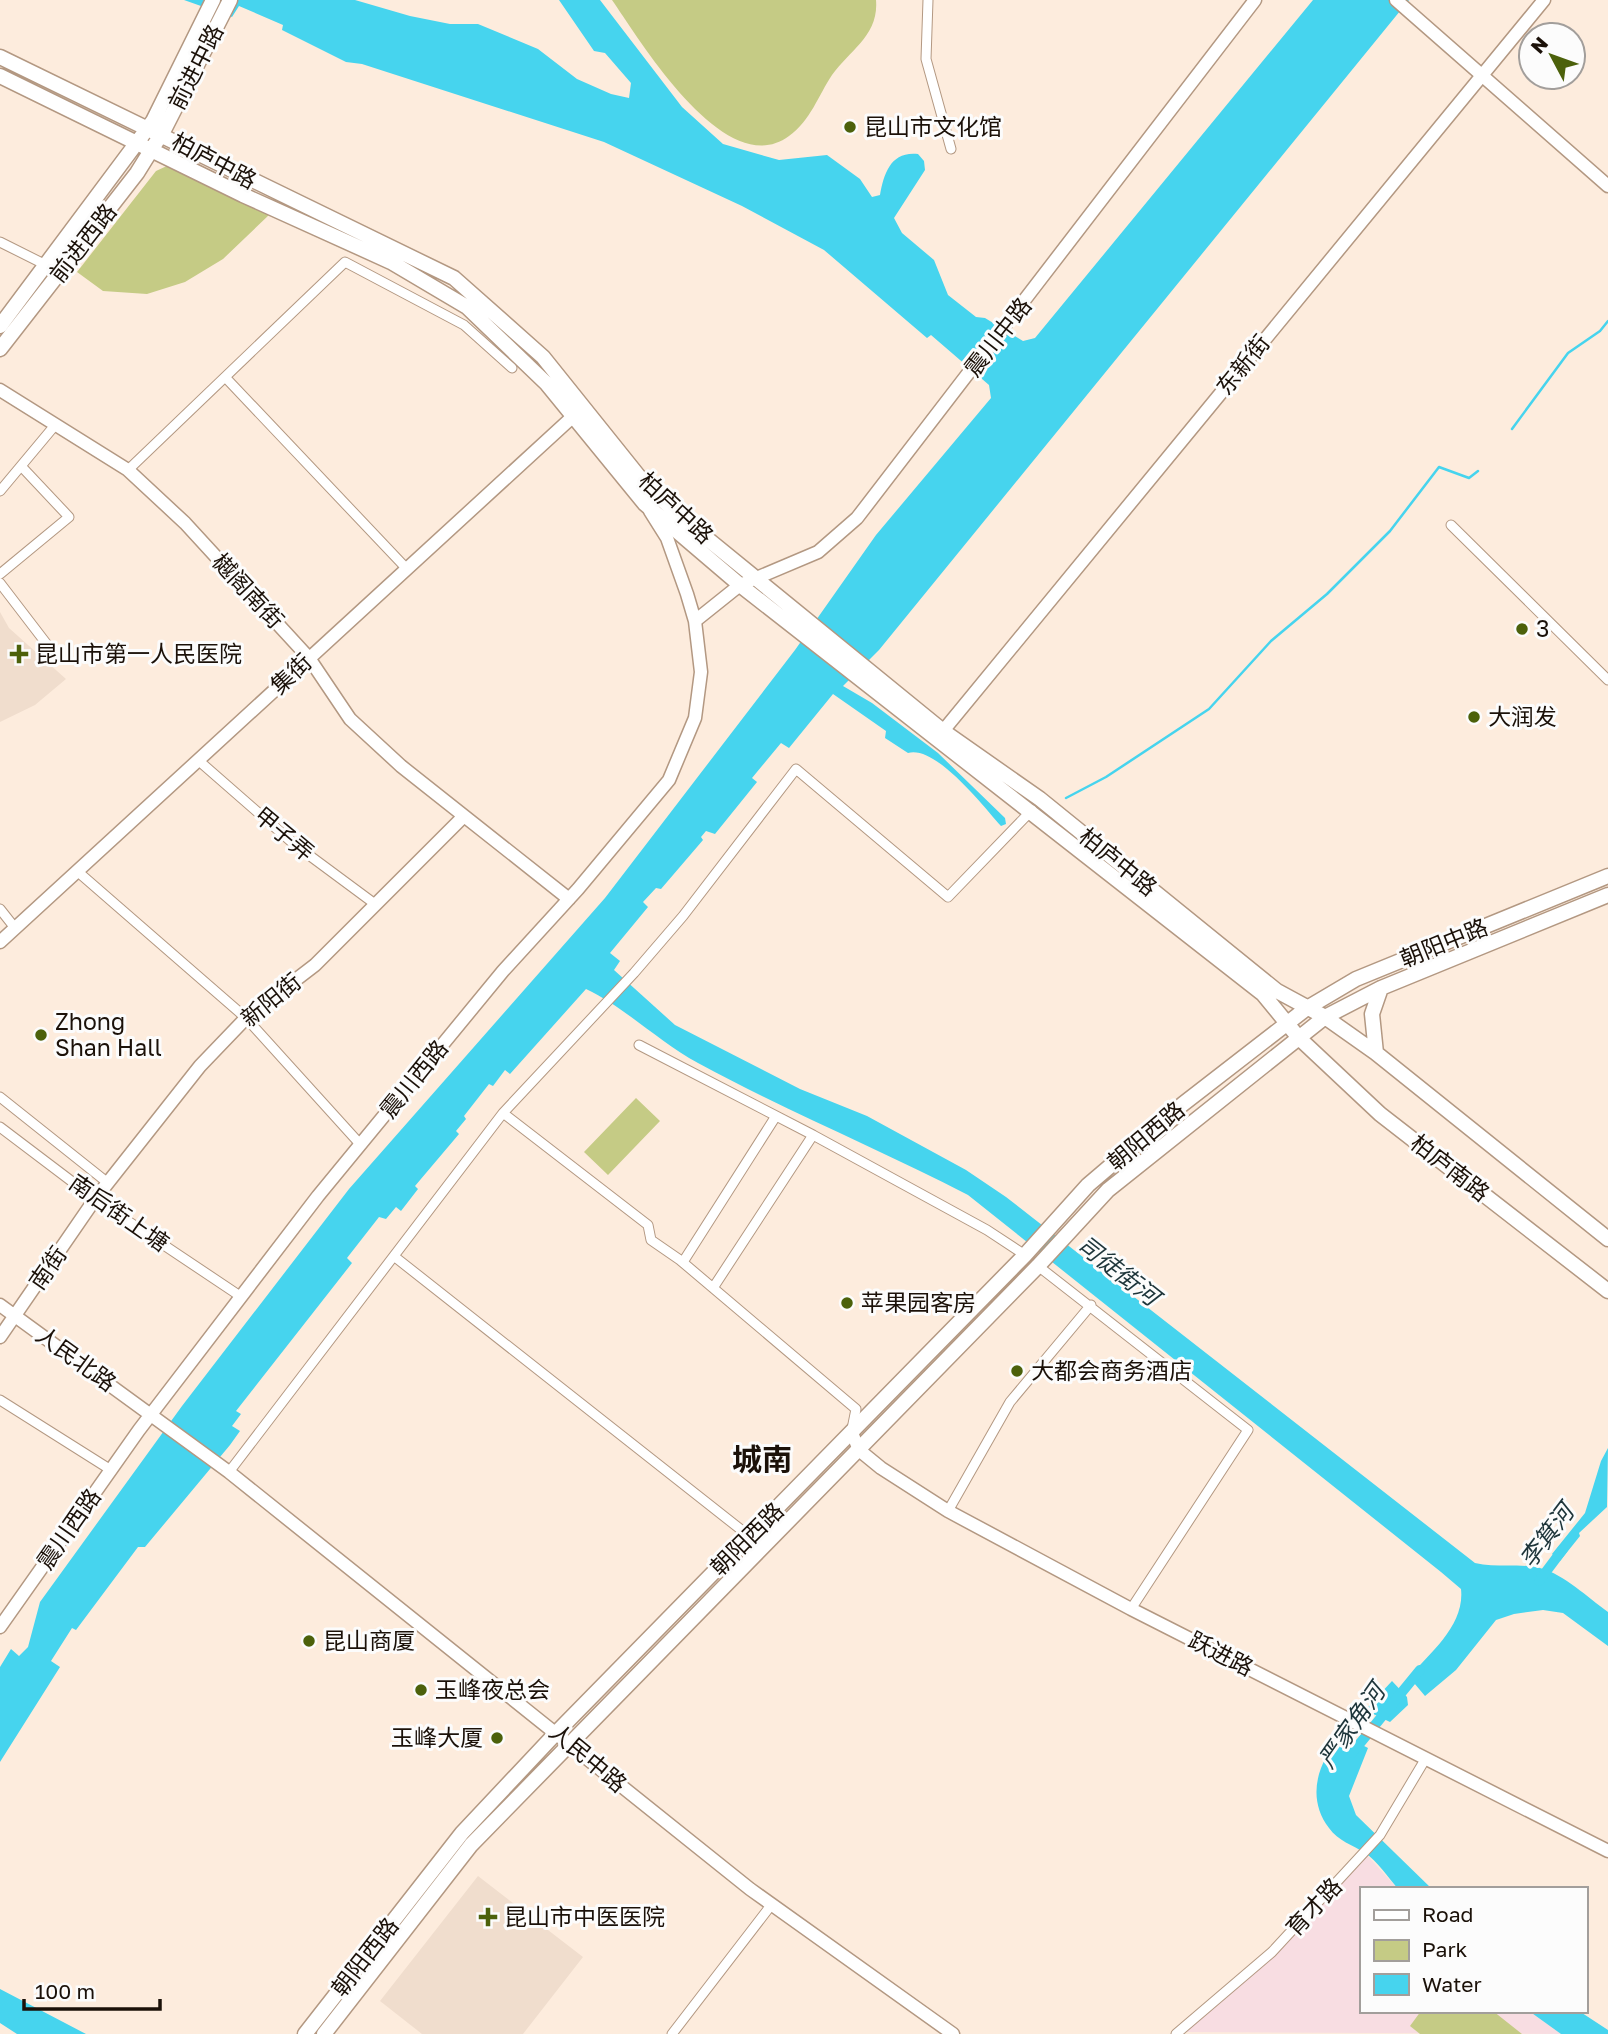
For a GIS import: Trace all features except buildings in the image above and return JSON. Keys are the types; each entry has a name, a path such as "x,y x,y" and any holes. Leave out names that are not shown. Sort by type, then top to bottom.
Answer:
{"main road":[{"name":"前进中路","path":"155,130 213,0"},
{"name":"前进中路","path":"155,130 230,0"},
{"name":"柏庐中路","path":"0,57 155,130 249,181 398,249 454,278 543,357 661,501 754,577 778,604 1263,994 1299,1038"},
{"name":"柏庐中路","path":"0,76 430,283 467,307 523,358 645,504 740,585 778,604"},
{"name":"前进西路","path":"0,326 54,269 137,173 145,145 155,130"},
{"name":"前进西路","path":"0,349 54,269"},
{"name":"柏庐中路","path":"881,687 1040,799 1277,990 1325,1017"},
{"name":"朝阳中路","path":"1287,1022 1356,979 1608,876"},
{"name":"朝阳中路","path":"1299,1038 1325,1017 1381,988 1608,895"},
{"path":"1376,1053 1372,1014 1381,988"},
{"name":"柏庐南路","path":"1325,1017 1376,1053 1608,1239"},
{"name":"朝阳西路","path":"305,2034 462,1833 557,1732 852,1433 1099,1176 1287,1022"},
{"name":"朝阳西路","path":"324,2034 471,1845 1041,1263 1108,1190 1299,1038"},
{"name":"柏庐南路","path":"1299,1038 1380,1114 1608,1291"}],"street":[{"path":"928,0 926,59 951,149"},
{"name":"震川中路","path":"695,621 754,577 818,552 857,518 1255,0"},
{"path":"1396,0 1608,186"},
{"name":"东新街","path":"943,731 1480,74 1544,0"},
{"path":"0,242 54,269"},
{"path":"128,470 345,262 464,325 512,368"},
{"path":"225,377 406,568"},
{"name":"樾阁南街","path":"0,390 128,470 185,523 310,658 350,719 401,766 569,899"},
{"name":"集街","path":"0,942 571,417 584,408"},
{"path":"0,491 55,424"},
{"path":"0,574 69,517 21,466"},
{"name":"震川西路","path":"0,1627 151,1414 360,1144 503,971 569,899 669,780 695,718 701,671 695,621 667,538 645,504"},
{"path":"1451,525 1608,680"},
{"path":"0,583 49,647"},
{"name":"甲子弄","path":"198,760 294,844 375,904"},
{"path":"229,1472 503,1114 635,973 683,916 796,769 948,897 1032,810"},
{"name":"新阳街","path":"95,1199 200,1066 246,1018 315,965 464,816"},
{"path":"77,871 246,1018 360,1144"},
{"path":"0,909 15,928"},
{"path":"639,1045 813,1135 1027,1252"},
{"path":"0,1097 108,1183"},
{"path":"503,1114 648,1225 651,1240 683,1262 856,1409 852,1433"},
{"path":"683,1262 776,1116"},
{"name":"南后街上塘","path":"0,1127 95,1199 240,1296"},
{"path":"713,1288 813,1135"},
{"name":"南街","path":"0,1337 95,1199"},
{"path":"395,1257 749,1536"},
{"path":"1041,1263 1248,1430 1131,1609"},
{"name":"人民北路","path":"0,1305 229,1472"},
{"path":"948,1511 1010,1402 1091,1305"},
{"path":"0,1400 111,1469"},
{"name":"跃进路","path":"852,1433 859,1450 881,1468 948,1511 1131,1609 1608,1851"},
{"name":"人民中路","path":"229,1472 772,1905 953,2034"},
{"name":"育才路","path":"1176,2034 1252,1972 1364,1854 1380,1835 1426,1758"},
{"path":"672,2034 772,1905"}],"shaded area":[{"name":"昆山市第一人民医院","path":"0,612 9,628 66,679 35,705 0,722"},
{"path":"1366,1854 1396,1887 1360,1887 1360,2013 1532,2013 1561,2034 1186,2032 1264,1965"},
{"name":"昆山市中医医院","path":"478,1876 583,1957 523,2034 422,2034 380,2001"}],"green space":[{"path":"612,0 876,0 876,12 868,33 832,75 803,123 789,136 764,145 739,140 713,125 664,74"},
{"path":"169,165 270,214 223,259 185,282 147,294 103,291 77,272 156,171"},
{"path":"636,1098 660,1121 608,1175 584,1152"},
{"path":"1420,2013 1496,2013 1522,2034 1420,2034 1410,2026"}],"water":[{"path":"184,0 355,0 450,24 478,24 538,49 577,79 611,94 629,98 631,83 605,53 594,51 559,0 600,0 682,107 723,144 779,160 827,155 860,179 872,197 880,195 890,165 895,160 901,156 918,154 924,161 925,170 894,218 902,233 934,260 948,295 976,317 985,318 1023,341 1035,338 1313,0 1409,0 879,650 843,686 872,703 938,753 1005,818 1006,824 1001,826 945,767 919,753 908,753 885,738 886,731 833,694 789,748 781,743 752,778 757,782 715,834 706,831 701,837 703,840 661,889 656,888 643,902 648,907 610,953 620,961 614,970 675,1025 800,1089 867,1116 966,1170 1006,1197 1475,1563 1540,1568 1567,1581 1608,1612 1608,1646 1563,1613 1543,1610 1514,1614 1496,1620 1456,1670 1425,1696 1409,1677 1445,1637 1458,1614 1461,1602 1461,1589 1441,1572 968,1195 698,1063 586,989 510,1074 505,1070 493,1086 489,1084 464,1116 466,1119 456,1131 459,1134 415,1186 418,1189 401,1211 396,1207 386,1219 379,1217 347,1258 352,1263 236,1411 241,1414 232,1426 240,1431 230,1445 145,1547 138,1547 76,1630 72,1628 51,1661 60,1667 0,1762 0,1667 11,1649 19,1656 28,1647 40,1602 182,1406 349,1189 605,898 795,650 876,535 991,398 989,385 931,335 927,338 824,250 742,206 604,142 362,64 346,62 282,30 283,25 239,6 232,17"},
{"path":"1608,1448 1607,1507 1579,1533 1580,1536 1560,1561 1552,1554 1585,1513 1601,1461"},
{"path":"1392,1681 1407,1697 1408,1705 1390,1722 1365,1710"},
{"path":"1343,1735 1368,1748 1349,1796 1356,1815 1430,1887 1396,1887 1369,1856 1341,1840 1329,1828 1322,1816 1316,1792 1321,1768"},
{"path":"0,1989 86,2034 17,2034 0,2023"},
{"path":"1532,2013 1582,2013 1608,2030 1608,2034 1561,2034"}],"waterway":[{"path":"1512,429 1568,353 1600,331 1608,321"},
{"path":"1066,798 1106,777 1209,709 1271,641 1327,594 1390,531 1439,467 1469,478 1478,471"},
{"name":"李箕河","path":"1539,1581 1563,1549"},
{"name":"严家角河","path":"1352,1753 1420,1670"}],"place":[{"name":"昆山市文化馆","path":"850,127"},
{"name":"3","path":"1522,629"},
{"name":"昆山市第一人民医院","path":"19,654"},
{"name":"大润发","path":"1474,717"},
{"name":"Zhong Shan Hall","path":"41,1035"},
{"name":"苹果园客房","path":"847,1303"},
{"name":"大都会商务酒店","path":"1017,1371"},
{"name":"昆山商厦","path":"309,1641"},
{"name":"玉峰夜总会","path":"421,1690"},
{"name":"玉峰大厦","path":"497,1738"},
{"name":"昆山市中医医院","path":"488,1917"}],"district":[{"name":"城南","path":"762,1460"}],"water label":[{"name":"司徒街河","path":"1118,1271"}]}
